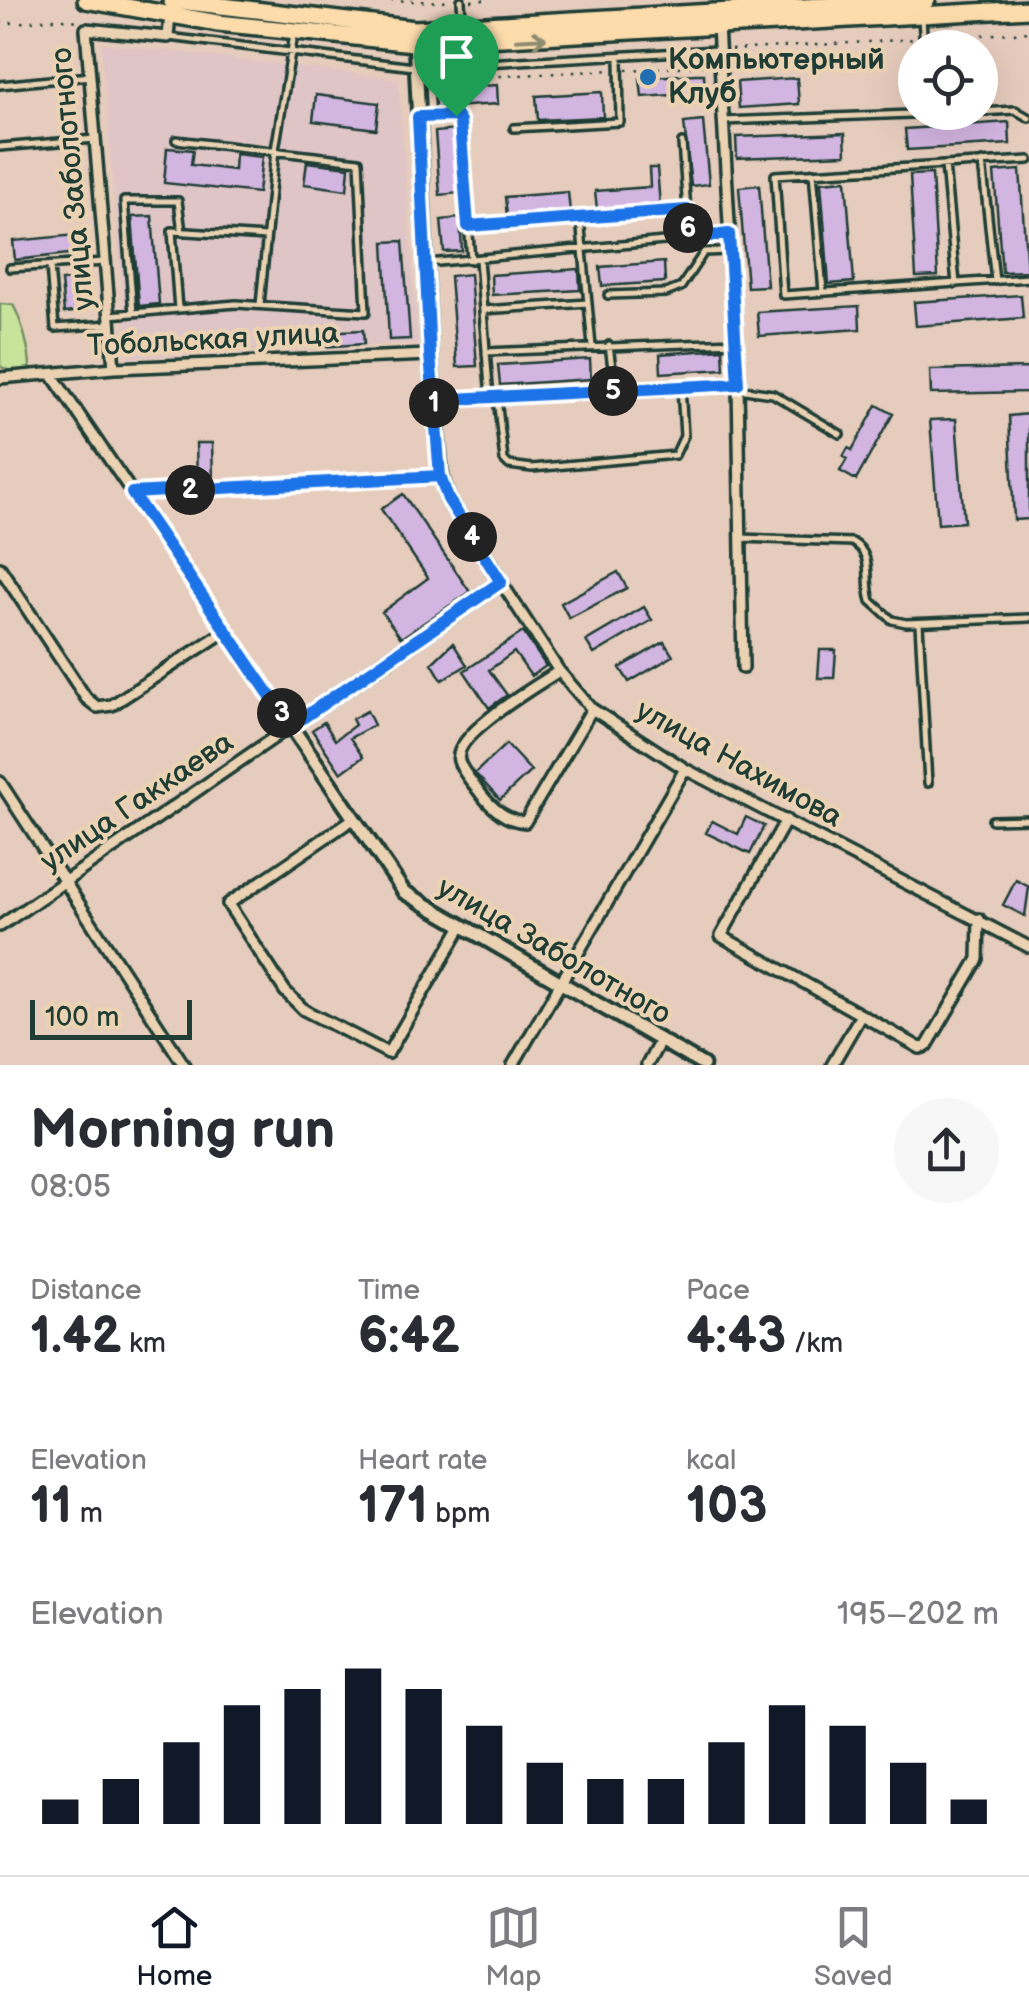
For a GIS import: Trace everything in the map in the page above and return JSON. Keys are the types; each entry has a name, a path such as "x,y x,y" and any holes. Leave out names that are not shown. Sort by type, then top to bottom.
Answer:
{"main road":[{"path":"86,0 171,8 294,32 415,36 463,35 627,17 722,17 917,6 1029,9"},
{"path":"171,8 280,7 415,36"}],"street":[{"path":"168,37 171,8"},
{"path":"722,17 719,50 738,386 742,668"},
{"name":"улица Заболотного","path":"114,368 86,29 168,37"},
{"name":"улица Нахимова","path":"415,36 430,355 440,476 448,499 559,670 592,710 684,770 1029,947"},
{"name":"Тобольская улица","path":"0,378 114,368 430,355"},
{"name":"улица Заболотного","path":"52,375 404,892 703,1065"},
{"path":"434,400 738,386"},
{"path":"132,493 440,476"},
{"path":"0,568 86,698 98,707 112,705 227,630"},
{"name":"улица Гаккаева","path":"0,926 501,582"},
{"path":"559,670 475,730 458,749 458,760 489,805 509,819 525,822 592,710"},
{"path":"513,1065 684,770"},
{"path":"0,782 184,1065"},
{"path":"353,819 228,904 284,991 304,1010 388,1053 462,926"},
{"path":"786,820 720,936 925,1048 978,959 979,919"},
{"path":"832,1065 861,1015"},
{"path":"647,1065 660,1041"}],"lane":[{"path":"461,1 463,35"},
{"path":"260,305 275,150 294,32"},
{"path":"168,37 292,52 414,73 719,50"},
{"path":"514,128 620,122 619,56"},
{"path":"0,85 90,76"},
{"path":"998,111 1015,110 1029,118"},
{"path":"723,121 898,115"},
{"path":"418,117 460,119 468,226 504,460 508,465 532,468 675,455 684,436 681,387"},
{"path":"0,147 95,138"},
{"path":"50,266 55,328 178,309 260,305 366,312 359,161 176,140"},
{"path":"682,143 689,238"},
{"path":"1029,160 774,174 783,294 1029,278"},
{"path":"982,162 995,281"},
{"path":"946,164 956,284"},
{"path":"812,172 823,292"},
{"path":"133,313 124,201 178,201 182,232"},
{"path":"468,226 687,210"},
{"path":"580,218 592,346"},
{"path":"178,309 172,231 267,237"},
{"path":"425,264 729,234"},
{"path":"608,295 666,293 681,287 704,252 730,251"},
{"path":"10,268 105,262"},
{"path":"483,310 588,302"},
{"path":"486,352 735,342"},
{"path":"609,346 615,391"},
{"path":"738,386 773,394 840,434"},
{"path":"740,538 852,542 864,549 868,558 870,601 892,620 918,624 1029,618"},
{"path":"918,624 928,783"},
{"path":"992,820 1029,819"}],"path":[{"path":"380,0 484,0"},
{"path":"0,23 30,24 61,17 78,21 86,29"},
{"path":"998,34 1029,32"},
{"path":"719,50 898,40"},
{"path":"414,73 620,70 720,64"}],"shaded area":[{"path":"101,43 398,79 418,343 128,358"}],"green space":[{"path":"0,304 13,305 23,328 30,372 21,377 0,366"}],"building":[{"path":"704,74 705,93 642,97 640,78"},
{"path":"797,78 799,104 739,108 737,82"},
{"path":"497,85 498,104 435,108 434,89"},
{"path":"602,92 603,117 538,120 536,96"},
{"path":"316,95 379,103 376,129 313,121"},
{"path":"703,121 709,184 691,186 684,123"},
{"path":"1009,122 1010,144 907,150 905,130 998,130 998,123"},
{"path":"455,130 460,193 440,195 435,132"},
{"path":"845,133 846,154 737,158 736,137"},
{"path":"167,148 193,150 191,165 234,170 235,154 262,157 258,193 164,183"},
{"path":"307,162 349,167 347,190 304,184"},
{"path":"649,168 657,168 660,206 597,210 595,191 650,187"},
{"path":"1020,170 1027,271 1002,272 994,172"},
{"path":"932,174 938,276 916,277 910,175"},
{"path":"846,180 854,282 829,284 821,182"},
{"path":"759,185 767,286 747,287 739,187"},
{"path":"568,192 570,212 507,216 505,197"},
{"path":"152,216 159,304 139,306 132,217"},
{"path":"460,218 462,251 444,252 441,220"},
{"path":"76,235 78,253 15,260 13,241"},
{"path":"403,241 410,339 389,340 384,242"},
{"path":"664,262 665,282 602,286 600,267"},
{"path":"579,269 580,290 492,295 491,275"},
{"path":"470,274 477,366 457,367 450,276"},
{"path":"80,279 82,311 64,313 61,281"},
{"path":"1021,295 1023,318 916,326 914,302"},
{"path":"859,306 860,329 759,336 757,312"},
{"path":"363,330 364,344 320,347 320,332"},
{"path":"723,349 724,369 661,373 660,354"},
{"path":"590,359 591,379 500,385 498,365"},
{"path":"1029,368 1029,392 931,394 930,370"},
{"path":"877,405 893,414 856,480 840,471 847,459 843,457 848,448 852,450"},
{"path":"1029,414 1029,519 1014,520 1009,416"},
{"path":"956,419 964,522 938,524 930,420"},
{"path":"196,443 212,443 213,480 197,480"},
{"path":"403,494 470,592 401,638 382,612 428,578 381,509"},
{"path":"618,572 627,588 569,618 561,603"},
{"path":"644,607 652,620 594,654 586,641"},
{"path":"523,632 546,666 531,676 514,652 489,670 507,695 489,708 464,671"},
{"path":"664,642 673,656 629,682 620,668"},
{"path":"453,643 467,665 442,680 432,663"},
{"path":"820,650 836,650 834,678 818,678"},
{"path":"367,711 374,725 350,738 363,757 341,773 312,730 324,722 335,740 355,725 352,719"},
{"path":"506,744 531,771 500,800 475,773"},
{"path":"746,817 764,826 750,854 706,833 712,821 738,834"},
{"path":"1016,880 1029,887 1025,916 1003,905"}],"place":[{"name":"Компьютерный Клуб","path":"648,77"}],"route":[{"path":"456,116 418,117 430,355 440,476 132,493 291,726 501,582 448,499 440,476 434,400 738,384 729,234 689,238 687,210 468,226 460,122 456,116"}]}
